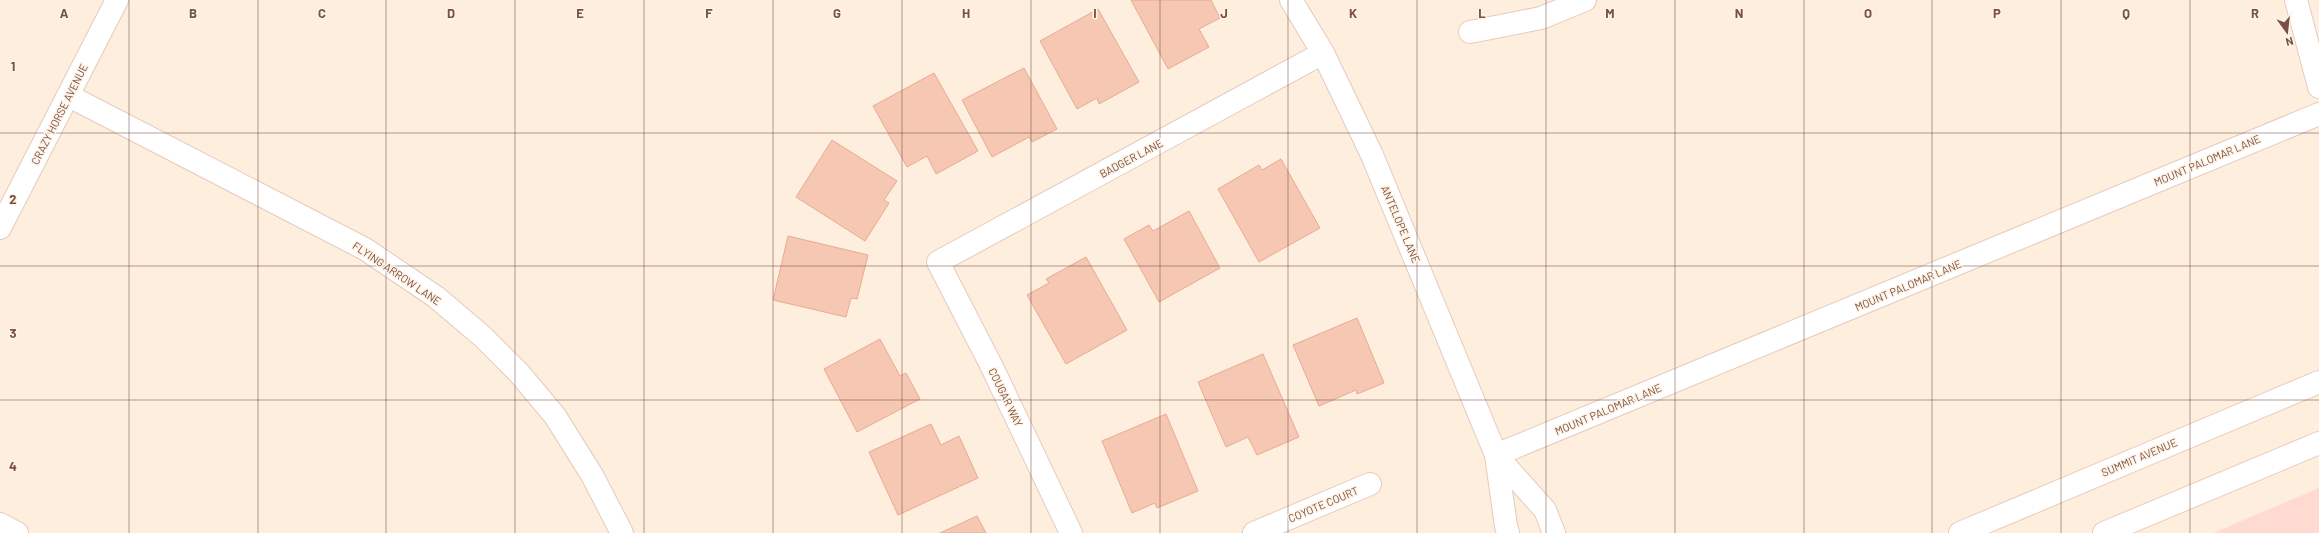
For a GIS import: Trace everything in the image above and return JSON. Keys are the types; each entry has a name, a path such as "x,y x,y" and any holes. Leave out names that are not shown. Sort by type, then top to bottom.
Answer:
{"street":[{"name":"CRAZY HORSE AVENUE","path":"0,228 117,0"},
{"name":"ANTELOPE LANE","path":"1292,0 1323,54 1372,155 1496,455 1508,533"},
{"path":"1470,32 1541,18 1585,0"},
{"path":"2296,0 2319,87"},
{"name":"BADGER LANE","path":"938,262 1323,54"},
{"name":"FLYING ARROW LANE","path":"68,96 365,249 436,297 493,346 519,373 555,416 592,474 622,533"},
{"name":"MOUNT PALOMAR LANE","path":"1496,455 2319,114"},
{"name":"COUGAR WAY","path":"938,262 992,367 1072,533"},
{"name":"SUMMIT AVENUE","path":"1960,533 2319,382"},
{"path":"2104,533 2319,443"},
{"name":"ANTELOPE LANE","path":"1496,455 1545,510 1554,533"},
{"name":"COYOTE COURT","path":"1254,533 1370,484"},
{"path":"0,524 18,533"}],"shaded area":[{"path":"2319,488 2319,533 2213,533"}],"building":[{"path":"1131,0 1211,0 1220,18 1199,29 1209,47 1168,69"},
{"path":"1098,9 1139,82 1099,104 1097,98 1077,109 1040,41"},
{"path":"1024,68 1057,129 1032,142 1029,137 992,157 962,100"},
{"path":"934,73 978,151 936,174 927,156 907,167 873,106"},
{"path":"832,140 897,181 884,200 889,203 865,241 796,197"},
{"path":"1281,159 1320,228 1259,262 1218,189 1259,165 1262,170"},
{"path":"1189,211 1220,268 1159,302 1124,239 1149,225 1153,231"},
{"path":"788,236 868,255 857,299 851,298 846,317 773,300"},
{"path":"1086,257 1127,330 1066,364 1027,295 1049,283 1046,279"},
{"path":"1357,318 1384,383 1357,394 1356,390 1319,406 1293,345"},
{"path":"880,339 900,376 906,373 920,399 857,432 824,369"},
{"path":"1263,354 1299,437 1257,455 1248,437 1226,447 1198,382"},
{"path":"1166,414 1198,491 1157,508 1155,503 1132,513 1102,441"},
{"path":"931,424 941,445 959,436 978,478 898,515 869,452"},
{"path":"977,516 986,533 940,533"}]}
